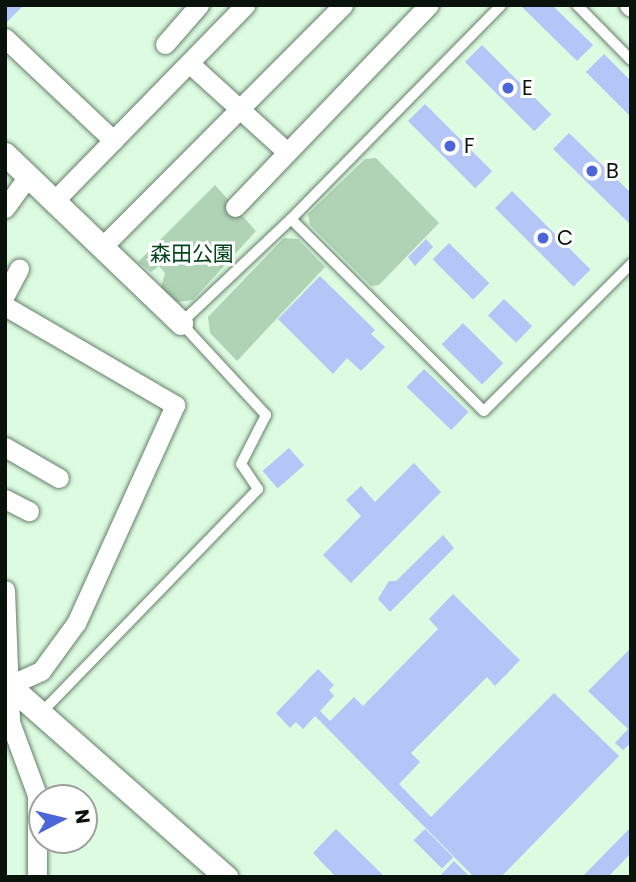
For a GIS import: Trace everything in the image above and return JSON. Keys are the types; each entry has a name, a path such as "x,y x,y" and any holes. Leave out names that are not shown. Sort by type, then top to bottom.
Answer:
{"street":[{"path":"165,44 199,5"},
{"path":"54,201 245,5"},
{"path":"103,246 343,5"},
{"path":"235,207 429,5"},
{"path":"5,38 113,140"},
{"path":"189,63 287,152"},
{"path":"5,154 181,323"},
{"path":"5,208 28,176"},
{"path":"5,295 19,269"},
{"path":"5,306 175,405 76,623 41,671 7,683"},
{"path":"5,447 59,478"},
{"path":"5,499 29,511"},
{"path":"5,590 10,722 37,795 37,877"},
{"path":"7,683 226,877"}],"lane":[{"path":"41,713 258,489 242,464 266,415 181,323 291,219 501,5"},
{"path":"577,5 631,60"},
{"path":"291,219 484,411 631,264"}],"green space":[{"path":"376,158 439,223 379,285 371,286 310,225 308,214 365,159"},
{"name":"森田公園","path":"215,185 256,231 193,300 177,302 161,288 165,273 159,266 151,272 138,262"},
{"path":"284,238 298,239 325,267 237,361 210,333 208,317"}],"building":[{"path":"5,5 22,7 5,24"},
{"path":"520,5 552,5 593,45 577,61"},
{"name":"E","path":"482,45 551,114 534,131 465,62"},
{"path":"604,54 631,81 631,117 586,72"},
{"name":"F","path":"425,104 492,171 475,188 408,121"},
{"name":"B","path":"569,133 631,193 631,225 553,149"},
{"name":"C","path":"512,191 590,269 574,286 495,208"},
{"path":"426,239 433,247 415,266 408,257"},
{"path":"449,243 489,283 473,300 433,259"},
{"path":"320,276 375,330 371,334 385,347 361,371 347,358 333,374 278,319"},
{"path":"504,299 532,326 516,343 488,316"},
{"path":"463,323 503,363 482,385 442,344"},
{"path":"424,369 469,412 451,430 407,387"},
{"path":"289,448 304,465 278,488 263,471"},
{"path":"414,463 441,492 351,583 323,555 361,516 346,500 361,486 375,502"},
{"path":"443,535 454,548 390,612 378,599 389,581 396,581"},
{"path":"453,594 520,660 495,686 487,677 411,753 420,762 399,784 431,817 554,693 619,756 501,877 474,877 315,716 303,729 296,722 290,728 276,713 318,669 334,685 329,690 334,696 320,711 330,721 354,697 363,706 438,629 429,619"},
{"path":"631,648 631,743 623,750 615,743 628,729 588,691"},
{"path":"631,827 631,853 608,877 582,877"},
{"path":"336,829 385,877 336,877 313,853"},
{"path":"425,829 453,857 442,869 414,840"},
{"path":"454,861 470,877 439,877"}],"place":[{"name":"E","path":"508,88"},
{"name":"F","path":"450,146"},
{"name":"B","path":"592,171"},
{"name":"C","path":"543,238"}]}
